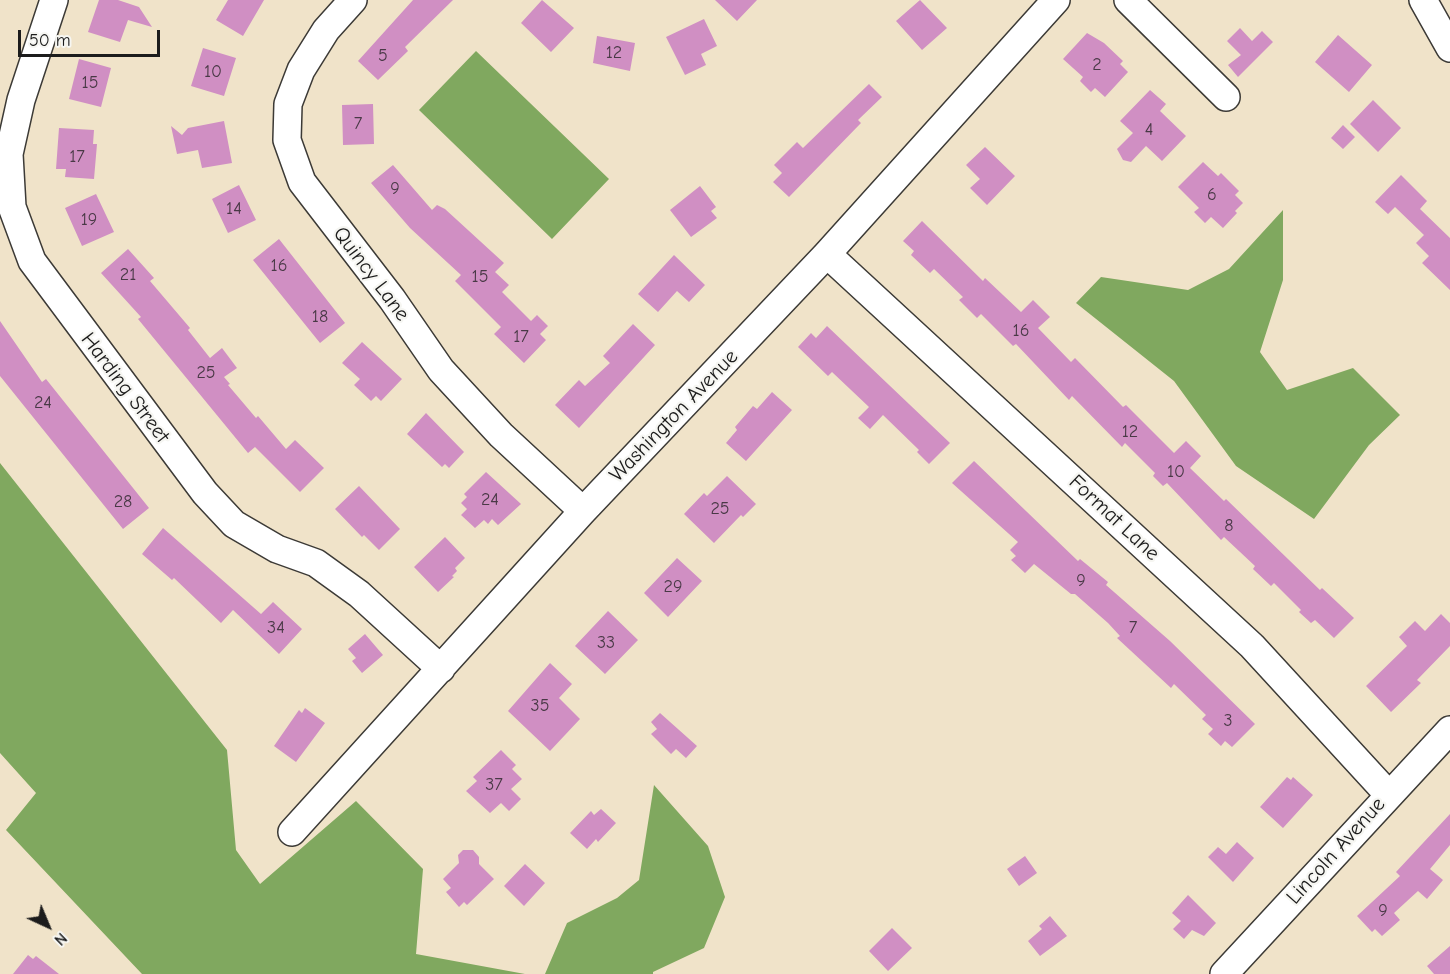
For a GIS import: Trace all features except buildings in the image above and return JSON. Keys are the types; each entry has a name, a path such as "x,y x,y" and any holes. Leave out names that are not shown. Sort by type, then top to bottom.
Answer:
{"street":[{"name":"Harding Street","path":"54,0 21,100 9,154 12,207 32,261 205,493 234,524 277,549 316,563 359,594 441,669"},
{"name":"Quincy Lane","path":"353,0 326,30 301,70 288,104 287,140 303,182 392,299 441,370 501,435 583,511"},
{"name":"Washington Avenue","path":"292,832 583,511 827,254 1056,0"},
{"path":"1128,0 1226,97"},
{"path":"1423,0 1450,48"},
{"name":"Format Lane","path":"827,254 1252,646 1388,794"},
{"name":"Lincoln Avenue","path":"1224,974 1450,729"}],"green space":[{"path":"476,51 609,179 552,239 419,110"},
{"path":"1283,210 1283,280 1260,352 1287,390 1353,368 1400,415 1369,445 1314,519 1236,466 1174,381 1076,303 1101,277 1188,290 1229,269"},
{"path":"0,463 227,750 236,850 260,884 356,801 423,869 416,954 525,974 142,974 6,830 36,793 0,753"},
{"path":"654,785 708,846 725,897 704,948 653,974 545,974 567,923 617,898 639,880"}]}
